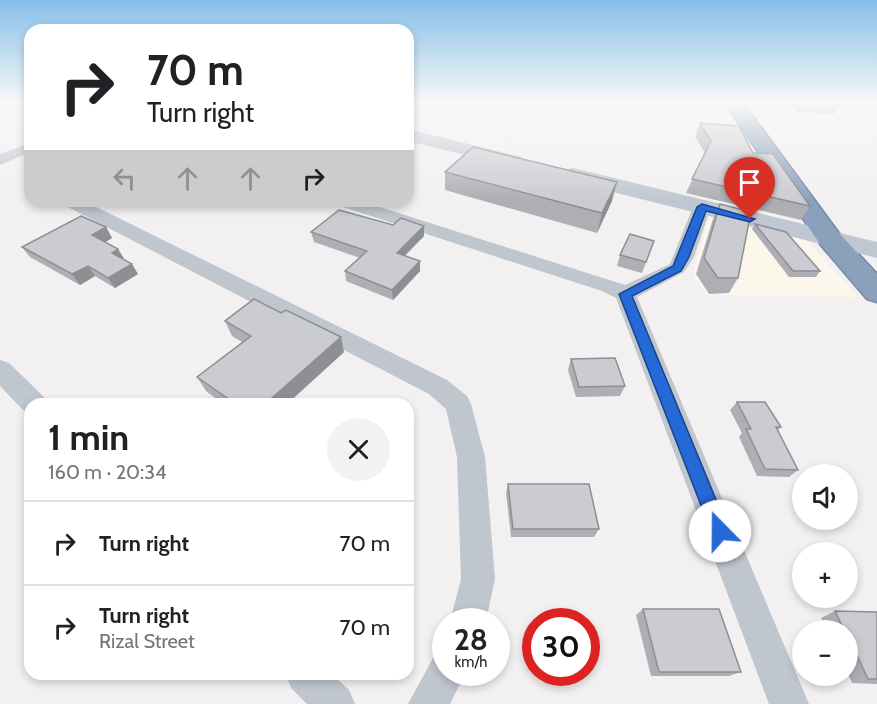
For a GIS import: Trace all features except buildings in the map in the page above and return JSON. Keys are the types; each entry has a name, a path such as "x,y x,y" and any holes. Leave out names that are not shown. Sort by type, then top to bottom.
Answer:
{"highway":[{"path":"757,136 829,238 877,292"}],"main road":[{"path":"414,136 536,166"},
{"path":"558,172 877,250"}],"street":[{"path":"0,160 24,150"},
{"path":"82,207 438,387 458,404 471,457 478,579 471,608"},
{"path":"362,207 609,286 625,294 789,704"},
{"path":"625,294 677,268 684,257 702,207"},
{"path":"0,370 28,398"},
{"path":"311,680 335,704"},
{"path":"428,704 439,686"}],"shaded area":[{"path":"709,217 807,241 858,297 706,295 693,274"}],"route":[{"path":"720,531 625,294 677,268 684,257 702,207 750,219"}]}
